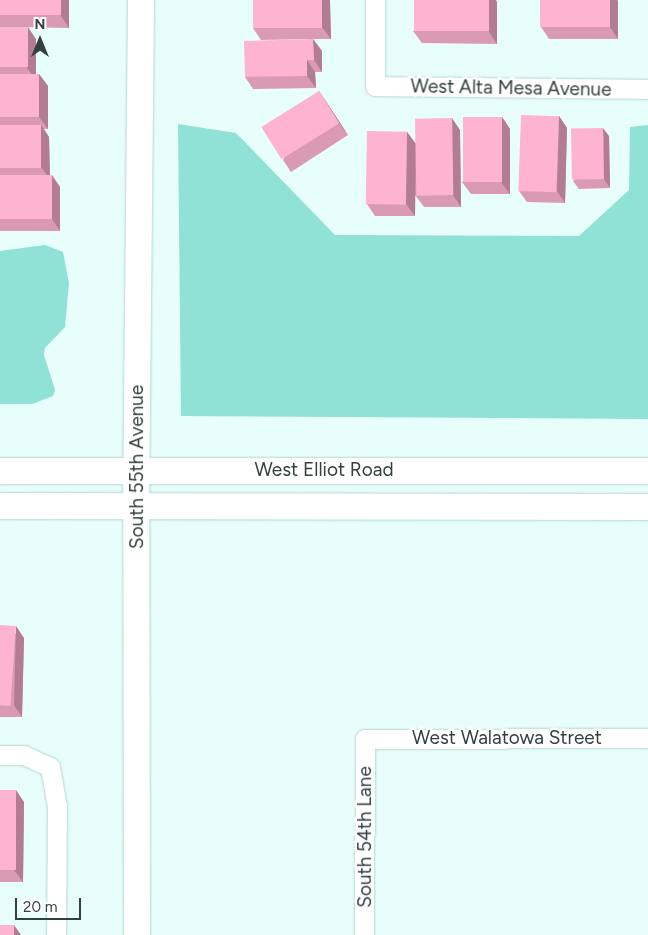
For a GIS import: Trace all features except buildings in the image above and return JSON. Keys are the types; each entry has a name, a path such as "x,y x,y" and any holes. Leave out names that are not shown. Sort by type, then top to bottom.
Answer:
{"main road":[{"name":"South 55th Avenue","path":"137,935 136,506 141,0"},
{"name":"West Elliot Road","path":"0,471 648,471"},
{"name":"West Elliot Road","path":"0,506 648,507"}],"street":[{"name":"West Alta Mesa Avenue","path":"375,0 375,86 648,89"},
{"name":"West Walatowa Street","path":"365,739 648,738"},
{"name":"South 54th Lane","path":"364,935 365,739"},
{"path":"0,755 24,755 50,768 56,805 56,935"}],"shaded area":[{"path":"178,124 236,133 335,235 579,236 629,190 630,127 648,125 648,419 181,416"},
{"path":"45,245 63,252 69,283 65,327 45,348 44,355 55,390 53,396 32,404 0,404 0,251"}]}
